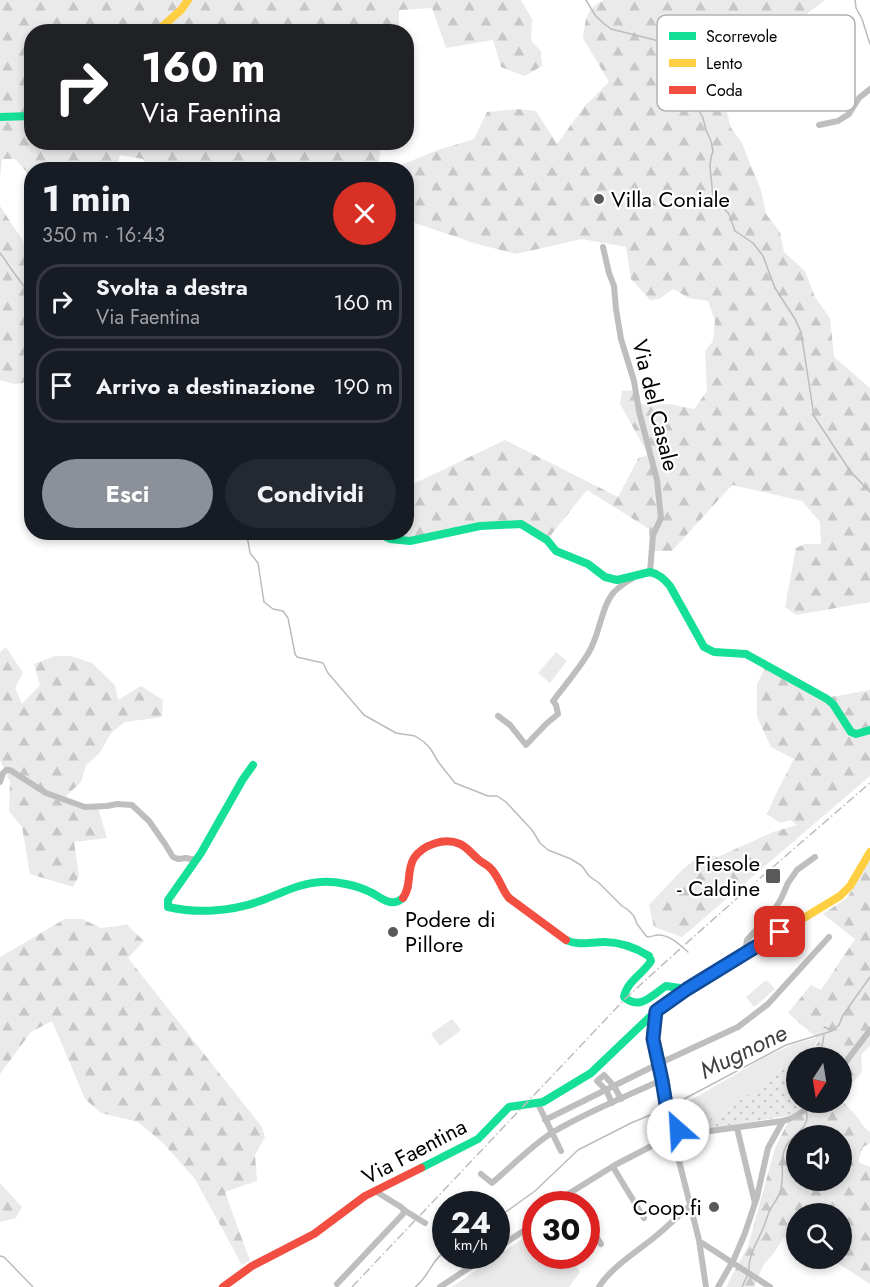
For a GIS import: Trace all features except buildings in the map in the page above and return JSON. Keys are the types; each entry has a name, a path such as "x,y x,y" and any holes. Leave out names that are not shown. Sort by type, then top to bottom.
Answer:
{"street":[{"path":"165,24 181,10 188,0"},
{"path":"855,104 870,89"},
{"path":"819,125 838,122 851,111"},
{"path":"0,117 24,116"},
{"name":"Via del Casale","path":"603,247 614,286 621,339 634,381 639,411 657,480 661,518 653,535 650,572"},
{"path":"400,540 410,541 480,526 521,524 547,540 556,550 588,564 605,577 617,579 655,573 664,578 670,586 708,651 746,654 827,699 833,704 851,732 856,734 870,730"},
{"path":"498,717 510,725 526,745 558,714 553,701 589,653 613,593 636,576"},
{"path":"253,765 196,860 168,900 167,906 170,909 240,907 300,885 321,882 365,890 383,900 396,902 407,892 408,872 422,850 441,842 454,842 468,848 495,873 507,896 565,939 579,944 612,943 649,956 650,964 629,984 624,993 624,997 630,1004 639,1003 666,986 687,989"},
{"path":"0,782 3,773 10,770 46,793 85,807 132,805 148,821 172,857 196,860"},
{"name":"Via Faentina","path":"223,1287 252,1266 314,1234 365,1196 478,1139 509,1107 537,1104 596,1070 656,1011 687,989 840,896 850,886 870,852"},
{"path":"745,953 747,940 778,904 792,876 815,857"},
{"path":"545,1120 738,1027 768,1004 829,937"},
{"path":"656,1011 653,1039 670,1129"},
{"path":"852,1054 870,1030"},
{"path":"612,1103 606,1090 597,1081 604,1075 614,1086 621,1099"},
{"path":"481,1174 492,1183 552,1133 662,1080"},
{"path":"537,1104 561,1151"},
{"path":"681,1135 783,1121 801,1113"},
{"path":"718,1287 733,1262 755,1204 768,1148 783,1121"},
{"path":"737,1128 755,1204"},
{"path":"670,1129 678,1130 681,1135 681,1141 675,1145 670,1145 665,1139 665,1133 670,1129"},
{"path":"574,1191 665,1139"},
{"path":"675,1145 700,1243 706,1287"},
{"path":"613,1167 644,1218"},
{"path":"375,1191 425,1223"},
{"path":"599,1287 613,1271 691,1205"},
{"path":"337,1284 403,1214 404,1210"},
{"path":"700,1243 770,1287"},
{"path":"440,1287 467,1269"}],"green space":[{"path":"0,0 521,0 532,19 531,41 541,51 542,66 525,76 501,67 493,40 446,48 432,8 399,10 399,24 24,24 24,150 380,150 380,162 145,162 143,159 120,155 118,162 24,162 24,169 15,159 2,159 0,179"},
{"path":"604,0 825,0 807,15 657,15 657,111 727,111 731,128 741,141 761,190 766,214 780,232 784,252 805,271 815,297 830,318 834,357 870,388 870,602 796,615 785,607 796,548 805,544 821,544 820,522 802,501 732,485 672,551 650,551 649,529 587,490 547,540 521,524 480,526 410,541 406,540 414,540 414,484 505,440 618,497 639,457 648,454 620,404 622,391 634,390 640,403 646,405 670,404 694,409 707,391 705,351 713,341 715,321 708,301 689,298 673,289 659,299 650,300 631,279 626,247 582,239 516,254 474,243 414,223 414,162 409,162 474,139 487,112 517,109 536,111 557,144 584,107 609,82 583,38 586,20 590,11"},
{"path":"0,206 24,244 24,383 14,384 0,380"},
{"path":"6,647 23,673 15,688 22,704 40,685 34,664 55,656 70,656 92,663 115,685 118,700 141,686 163,700 162,717 125,722 111,733 99,754 86,765 81,782 63,801 98,808 107,838 74,842 79,876 73,887 30,874 22,827 9,811 10,782 0,760 0,652"},
{"path":"556,652 567,661 550,683 538,673"},
{"path":"766,666 825,698 870,690 870,776 682,937 654,927 649,905 682,870 703,853 718,857 773,832 797,825 790,820 780,823 767,814 794,759 771,747 757,717 757,684"},
{"path":"870,860 870,1046 861,1055 862,1072 852,1084 852,1047 815,1047 819,1040 788,1013 811,985 821,990 855,939 823,914 847,898"},
{"path":"65,919 82,919 101,928 127,925 144,941 128,958 262,1127 265,1137 255,1155 257,1181 225,1192 250,1261 242,1265 195,1179 163,1143 138,1122 101,1113 85,1099 52,1021 31,1032 0,1074 0,957"},
{"path":"766,980 775,989 754,1007 746,997"},
{"path":"452,1019 461,1030 440,1046 431,1034"},
{"path":"819,1037 814,1047 787,1047"},
{"path":"786,1048 786,1067 720,1116 684,1129 676,1124 673,1115 677,1108 767,1056"},
{"path":"786,1067 786,1113 794,1113 788,1116 692,1131 684,1129 720,1116"},
{"path":"852,1111 870,1132 870,1143 863,1147 858,1162 870,1167 870,1284 847,1269 852,1269 852,1203 786,1203 786,1239 783,1238 764,1264 754,1287 726,1287 748,1246 775,1148 786,1126 786,1191 852,1191 852,1125 786,1125 792,1114 852,1113"},
{"path":"0,1183 22,1207 16,1218 0,1222"},
{"path":"522,1239 522,1269 578,1269 580,1272 569,1287 452,1287 478,1269 510,1269 510,1247"}],"waterway":[{"path":"586,0 595,15 611,29 657,41"},
{"path":"855,0 870,44"},
{"path":"699,111 713,151 710,166 713,197 729,214 735,231 753,243 763,256 775,288 801,332 814,416 850,471 870,492"},
{"path":"0,253 24,285"},
{"path":"247,540 250,553 258,563 264,602 273,609 283,611 288,618 297,657 323,663 328,673 364,715 396,733 415,736 424,742 455,783 488,796 497,796 506,802 532,830 540,843 548,850 582,866 589,876 628,910 647,937 666,936 688,952"},
{"name":"Mugnone","path":"669,1107 786,1045 832,1031 839,1025 843,1015 870,977"},
{"name":"Mugnone","path":"824,1027 831,1030"},
{"path":"822,1047 824,1035"},
{"name":"Mugnone","path":"510,1209 535,1191 578,1150 631,1123 665,1109"},
{"path":"749,1270 752,1253 780,1192 786,1146 804,1126 806,1113"},
{"path":"0,1256 4,1257 33,1287"},
{"name":"Mugnone","path":"415,1287 432,1266"},
{"path":"742,1287 748,1274"}],"railway":[{"path":"352,1287 625,999 870,783"}],"traffic: fast":[{"path":"0,117 24,116"},
{"path":"400,540 410,541 480,526 521,524 547,540 556,551 588,564 605,577 617,580 653,573 670,586 704,647 714,652 746,654 827,699 833,704 851,732 856,734 870,730"},
{"path":"253,765 201,853 168,900 168,907 204,911 228,909 252,904 298,886 321,882 352,885 390,902 397,902 403,898"},
{"path":"566,940 580,943 616,943 649,956 651,961 626,991 624,997 630,1001 646,1000 666,986 687,989"},
{"path":"421,1168 478,1139 509,1107 543,1102 591,1073 656,1011 736,959"}],"traffic: slow":[{"path":"165,24 181,10 188,0"},
{"path":"736,959 840,896 850,886 870,852"}],"traffic: jam":[{"path":"403,898 407,889 410,868 418,853 434,844 454,842 465,847 490,868 509,898 566,940"},
{"path":"223,1287 252,1266 314,1234 365,1196 421,1168"}],"place":[{"name":"Villa Coniale","path":"599,199"},
{"name":"Fiesole - Caldine","path":"773,876"},
{"name":"Podere di Pillore","path":"393,932"},
{"name":"Coop.fi","path":"714,1207"}],"route":[{"path":"678,1130 670,1129 653,1039 656,1011 687,989 780,932"}]}
